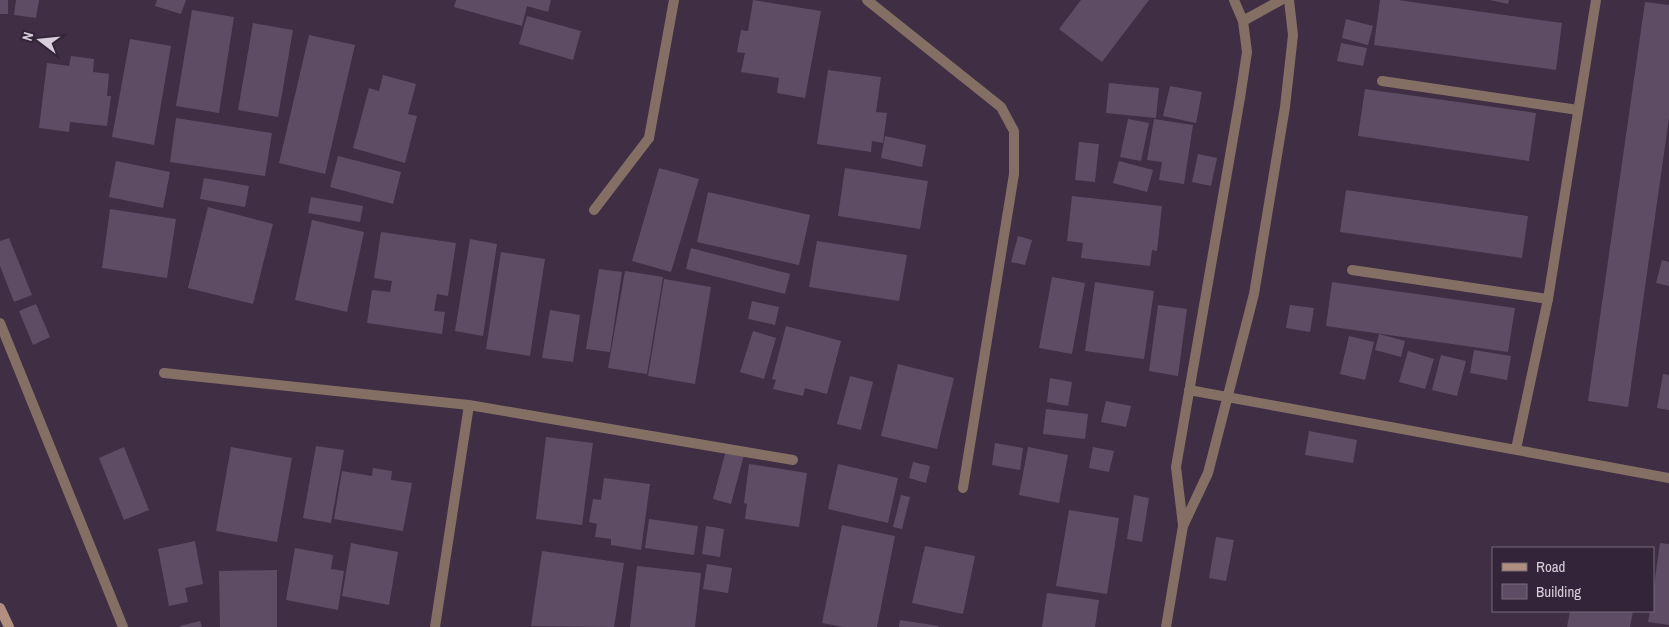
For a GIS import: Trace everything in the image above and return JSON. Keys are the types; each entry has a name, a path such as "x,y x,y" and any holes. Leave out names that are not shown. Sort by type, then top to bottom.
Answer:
{"main road":[{"path":"0,608 9,627"}],"street":[{"path":"594,210 649,138 674,0"},
{"path":"867,0 1001,107 1014,132 1014,174 963,488"},
{"path":"1183,526 1176,467 1240,98 1246,52 1243,21 1234,0"},
{"path":"1243,21 1281,0"},
{"path":"1166,627 1183,526 1208,473 1254,294 1285,107 1293,36 1289,0"},
{"path":"1516,450 1548,299 1596,0"},
{"path":"1382,81 1578,110"},
{"path":"1352,270 1548,299"},
{"path":"0,322 123,627"},
{"path":"164,373 469,405 793,460"},
{"path":"1189,390 1669,478"},
{"path":"435,627 469,405"}],"building":[{"path":"0,0 8,0 8,14 0,14"},
{"path":"16,0 39,0 36,18 14,15"},
{"path":"157,0 186,0 181,14 155,6"},
{"path":"456,0 551,0 548,12 527,6 522,26 454,7"},
{"path":"753,0 821,11 805,98 777,93 779,78 741,72 745,53 737,52 741,30 748,31"},
{"path":"1081,0 1149,0 1102,62 1059,29"},
{"path":"1380,0 1398,0 1562,23 1556,70 1374,45"},
{"path":"1490,0 1509,0 1508,4"},
{"path":"1645,2 1669,5 1669,118 1628,407 1588,401"},
{"path":"192,10 234,17 219,113 176,106"},
{"path":"527,16 581,31 573,60 519,44"},
{"path":"1346,19 1373,26 1368,45 1342,38"},
{"path":"253,23 293,30 278,117 238,110"},
{"path":"309,35 355,45 325,174 279,163"},
{"path":"130,39 171,46 154,145 112,137"},
{"path":"1341,43 1367,48 1363,66 1337,61"},
{"path":"71,56 94,59 93,72 109,74 107,96 111,96 107,126 70,122 69,132 39,128 47,63 69,66"},
{"path":"828,70 881,77 876,112 887,113 883,143 872,141 871,152 817,144"},
{"path":"383,75 416,84 408,114 417,116 405,163 353,148 369,88 379,91"},
{"path":"1109,83 1159,88 1156,118 1106,113"},
{"path":"1170,86 1202,92 1196,123 1163,116"},
{"path":"1365,89 1536,113 1529,161 1358,136"},
{"path":"176,118 272,133 265,176 170,162"},
{"path":"1128,119 1149,123 1141,161 1120,157"},
{"path":"1154,119 1193,125 1184,184 1159,180 1162,162 1147,160"},
{"path":"885,136 926,145 922,167 881,158"},
{"path":"1079,142 1099,144 1095,182 1075,180"},
{"path":"1198,154 1217,158 1211,186 1192,182"},
{"path":"338,156 401,172 393,204 330,187"},
{"path":"116,161 170,172 163,208 109,197"},
{"path":"1119,161 1153,170 1147,192 1113,183"},
{"path":"659,168 699,179 671,272 632,261"},
{"path":"845,168 928,181 920,229 838,216"},
{"path":"204,178 249,186 245,207 200,199"},
{"path":"1346,190 1528,216 1522,258 1340,232"},
{"path":"708,192 810,215 799,265 697,242"},
{"path":"1072,196 1162,206 1157,251 1152,250 1150,266 1081,258 1083,243 1067,241"},
{"path":"311,197 363,206 360,222 308,213"},
{"path":"208,207 273,224 253,304 188,288"},
{"path":"110,209 176,219 167,278 102,268"},
{"path":"312,220 364,232 347,312 295,300"},
{"path":"381,232 456,243 448,296 437,294 434,311 445,312 442,334 367,323 372,290 390,292 392,281 374,278"},
{"path":"1018,236 1032,240 1025,265 1011,262"},
{"path":"9,238 32,295 14,302 0,266 0,241"},
{"path":"470,239 497,244 483,336 455,331"},
{"path":"817,241 907,255 899,301 809,287"},
{"path":"691,248 790,274 785,294 686,269"},
{"path":"501,252 545,259 530,356 486,349"},
{"path":"1662,260 1669,262 1669,286 1656,283"},
{"path":"599,269 622,272 610,352 586,349"},
{"path":"625,271 663,277 647,374 608,368"},
{"path":"1052,277 1085,283 1072,354 1039,348"},
{"path":"664,279 711,287 695,384 648,376"},
{"path":"1095,282 1154,291 1144,359 1085,351"},
{"path":"1332,282 1515,308 1508,352 1326,326"},
{"path":"752,301 779,307 775,325 748,319"},
{"path":"36,304 50,337 33,345 19,311"},
{"path":"1158,305 1187,309 1178,376 1149,371"},
{"path":"1290,305 1314,308 1310,332 1286,328"},
{"path":"550,310 580,315 573,362 542,358"},
{"path":"786,326 841,341 827,394 805,388 803,396 773,389 776,380 772,379"},
{"path":"753,331 776,338 764,379 740,372"},
{"path":"1379,334 1405,341 1401,357 1375,350"},
{"path":"1349,336 1374,342 1365,380 1340,374"},
{"path":"1474,350 1511,356 1507,380 1470,373"},
{"path":"1408,351 1434,359 1425,389 1399,382"},
{"path":"1441,355 1466,361 1457,396 1432,390"},
{"path":"898,364 954,378 937,449 881,436"},
{"path":"1663,374 1669,375 1669,410 1657,408"},
{"path":"850,376 873,382 861,430 837,424"},
{"path":"1050,378 1072,382 1068,406 1047,402"},
{"path":"1106,401 1131,406 1126,427 1101,422"},
{"path":"1046,409 1088,414 1085,439 1043,434"},
{"path":"1309,431 1357,440 1353,463 1305,455"},
{"path":"546,437 593,443 582,525 536,519"},
{"path":"995,443 1023,448 1020,470 992,465"},
{"path":"316,446 344,450 331,523 303,518"},
{"path":"124,447 149,510 124,520 99,458"},
{"path":"231,447 292,458 277,542 216,531"},
{"path":"1028,447 1068,455 1059,503 1019,495"},
{"path":"1093,447 1114,451 1109,472 1089,468"},
{"path":"726,450 744,455 731,504 713,499"},
{"path":"913,462 930,466 926,483 909,478"},
{"path":"749,464 807,473 799,527 745,519 747,504 744,503"},
{"path":"838,464 898,478 888,523 828,509"},
{"path":"373,468 392,471 391,480 412,483 403,531 334,519 342,471 372,476"},
{"path":"604,478 650,484 641,550 611,545 611,539 595,537 597,524 589,522 593,499 601,500"},
{"path":"901,495 910,497 902,529 893,527"},
{"path":"1134,495 1149,498 1142,542 1127,539"},
{"path":"1069,510 1119,518 1107,594 1056,586"},
{"path":"649,519 698,526 694,555 645,548"},
{"path":"842,525 895,536 877,627 843,627 822,623"},
{"path":"706,526 724,529 720,557 702,554"},
{"path":"1216,537 1234,540 1226,581 1209,578"},
{"path":"195,541 203,584 185,588 188,602 169,606 158,549"},
{"path":"351,543 398,552 389,605 342,596"},
{"path":"1660,543 1669,544 1669,625 1648,622 1650,612 1654,612 1654,585"},
{"path":"925,546 975,556 963,614 912,603"},
{"path":"295,548 333,555 331,569 344,571 338,610 286,600"},
{"path":"542,551 624,563 614,627 531,626"},
{"path":"707,564 732,568 728,593 703,589"},
{"path":"637,566 701,573 695,627 630,627"},
{"path":"277,570 277,627 220,627 219,571"},
{"path":"1047,593 1099,600 1095,627 1042,627"},
{"path":"1570,612 1633,612 1630,627 1567,627"},
{"path":"900,620 939,626 899,627"},
{"path":"200,621 202,627 180,626"}]}
